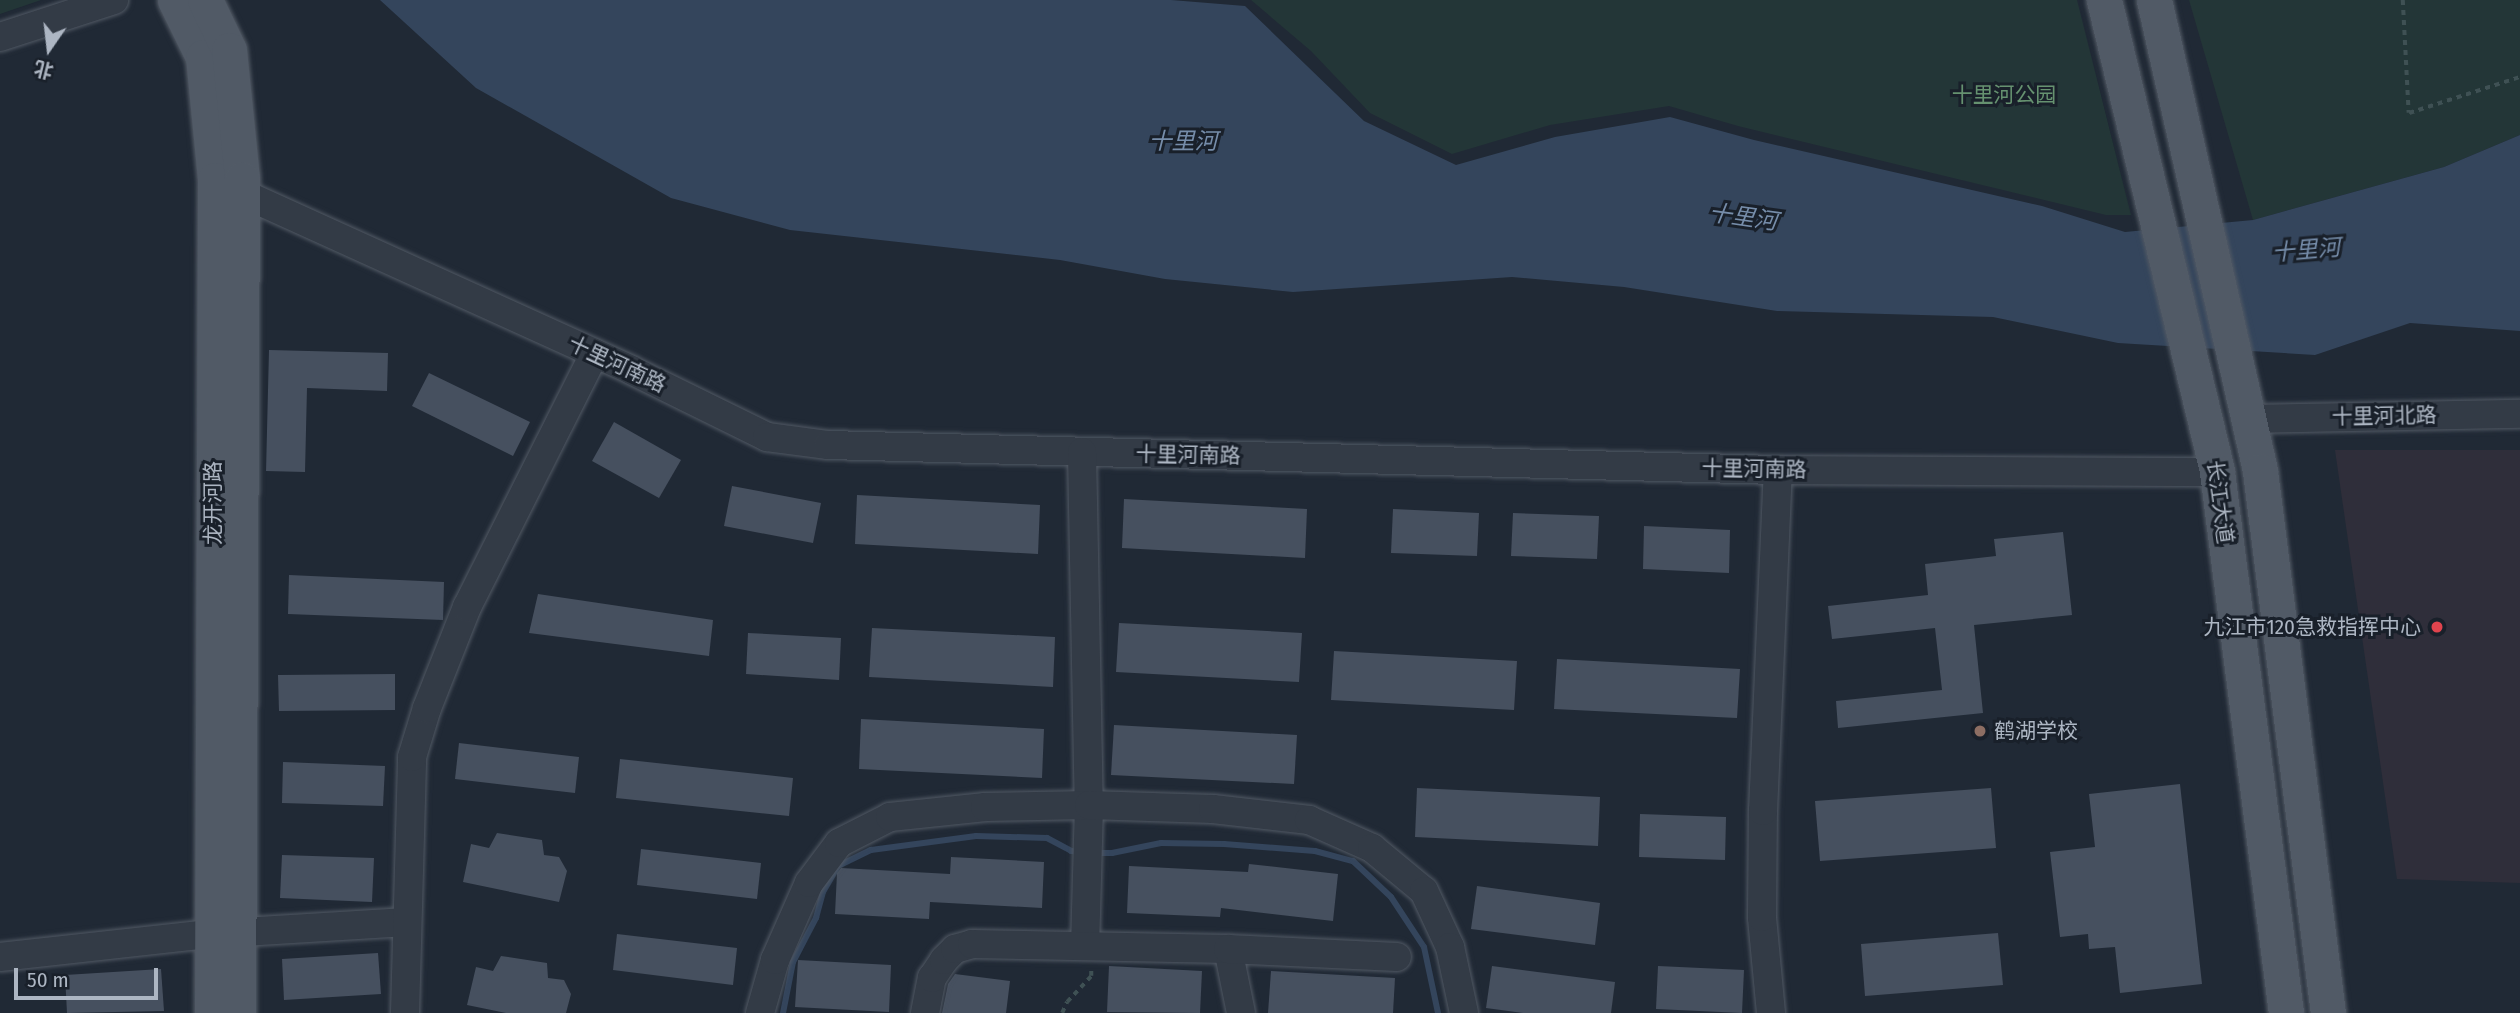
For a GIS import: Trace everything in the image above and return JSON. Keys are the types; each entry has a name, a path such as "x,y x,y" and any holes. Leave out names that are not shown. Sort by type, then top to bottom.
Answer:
{"main road":[{"name":"龙开河路","path":"175,0 203,57 228,187"},
{"name":"龙开河路","path":"205,0 229,50 223,934 212,1013"},
{"name":"长江大道","path":"2104,0 2217,472 2286,1013"},
{"name":"长江大道","path":"2154,0 2260,471 2328,1013"},
{"name":"龙开河路","path":"223,934 238,1013"}],"street":[{"path":"0,37 114,0"},
{"name":"十里河南路","path":"228,187 595,353 767,437 828,445 1778,470 2217,472"},
{"path":"405,1013 412,757 427,708 467,607 595,353"},
{"name":"十里河北路","path":"2249,419 2520,414"},
{"path":"1082,452 1089,805 1085,945"},
{"path":"1771,1013 1762,917 1778,470"},
{"path":"760,1013 775,960 809,883 839,843 890,817 985,807 1089,805 1213,809 1309,820 1372,848 1424,891 1450,947 1464,1013"},
{"path":"0,957 223,934 407,922"},
{"path":"925,1013 932,978 944,960 955,949 972,944 1228,949 1397,957"},
{"path":"1228,949 1241,1013"}],"path":[{"path":"2403,0 2409,113 2520,77"},
{"path":"1062,1013 1067,1002 1091,976 1091,960 1085,945"}],"shaded area":[{"path":"2335,450 2520,450 2520,883 2397,879"}],"green space":[{"path":"0,0 41,0 0,14"},
{"name":"十里河公园","path":"1251,0 2077,0 2131,215 2106,215 1738,126 1669,106 1550,125 1452,154 1370,113 1311,51"},
{"path":"2189,0 2520,0 2520,135 2444,167 2253,220"}],"water":[{"name":"十里河","path":"380,0 1171,0 1245,6 1364,121 1456,165 1555,137 1670,117 1754,140 2042,206 2125,232 2253,220 2444,167 2520,135 2520,331 2410,323 2315,355 2118,343 1993,317 1777,311 1624,287 1512,277 1293,292 1165,279 1060,260 790,230 671,198 476,88"}],"building":[{"path":"269,350 388,353 387,391 307,388 305,472 266,471"},
{"path":"429,373 530,422 513,456 412,406"},
{"path":"614,422 681,460 659,498 592,461"},
{"path":"732,486 821,503 813,543 724,526"},
{"path":"857,495 1040,505 1038,554 855,544"},
{"path":"1124,499 1307,509 1305,558 1122,548"},
{"path":"1393,509 1479,513 1477,556 1391,553"},
{"path":"1513,513 1599,516 1597,559 1511,556"},
{"path":"1644,526 1730,530 1729,573 1643,569"},
{"path":"2063,532 2072,615 1974,625 1983,713 1838,728 1836,701 1942,690 1935,628 1832,639 1828,606 1928,595 1925,564 1996,556 1994,539"},
{"path":"289,575 444,582 443,620 288,614"},
{"path":"538,594 713,620 709,656 529,633"},
{"path":"1119,623 1302,633 1299,682 1116,672"},
{"path":"872,628 1055,637 1053,687 869,677"},
{"path":"748,633 841,638 839,680 746,674"},
{"path":"1334,651 1517,661 1514,710 1331,700"},
{"path":"1557,659 1740,669 1737,718 1554,709"},
{"path":"395,674 395,710 279,711 278,675"},
{"path":"861,719 1044,729 1042,778 859,769"},
{"path":"1114,725 1297,735 1294,784 1111,775"},
{"path":"459,743 579,757 575,793 455,779"},
{"path":"620,759 793,778 789,816 616,798"},
{"path":"283,762 385,766 383,806 282,803"},
{"path":"2180,784 2202,984 2120,993 2115,947 2089,949 2088,934 2060,937 2050,852 2095,847 2089,794"},
{"path":"1417,788 1600,797 1598,846 1415,837"},
{"path":"1991,788 1996,848 1820,861 1815,801"},
{"path":"1640,814 1726,817 1725,860 1639,857"},
{"path":"497,833 542,840 544,855 559,857 567,871 559,902 463,882 471,844 489,848"},
{"path":"641,849 761,863 757,899 637,885"},
{"path":"282,855 374,858 372,902 280,898"},
{"path":"951,857 1044,862 1042,908 930,902 929,919 835,914 837,873 841,868 950,874"},
{"path":"1249,864 1338,874 1333,921 1221,908 1220,917 1127,913 1129,866 1248,872"},
{"path":"1477,886 1600,903 1595,945 1471,929"},
{"path":"1998,933 2003,985 1865,996 1861,944"},
{"path":"617,934 737,948 733,985 613,970"},
{"path":"378,953 381,994 284,1000 282,959"},
{"path":"501,956 547,963 548,978 564,980 571,994 566,1013 506,1013 467,1005 476,967 493,971"},
{"path":"798,960 891,965 889,1012 795,1007"},
{"path":"1109,966 1202,971 1200,1013 1107,1012"},
{"path":"1492,966 1615,982 1611,1013 1523,1013 1486,1008"},
{"path":"1658,966 1744,970 1742,1013 1656,1009"},
{"path":"161,969 164,1011 67,1013 65,975"},
{"path":"1271,971 1395,978 1393,1013 1268,1013"},
{"path":"955,974 1010,981 1006,1013 942,1013 948,984"}],"waterway":[{"path":"783,1013 793,962 816,918 823,892 838,866 871,850 976,836 1047,838 1071,851 1082,852"},
{"path":"1096,853 1112,853 1161,843 1224,844 1315,851 1353,861 1391,897 1424,947 1438,1013"}],"place":[{"name":"九江市120急救指挥中心","path":"2437,627"},
{"name":"鹤湖学校","path":"1980,731"}]}
